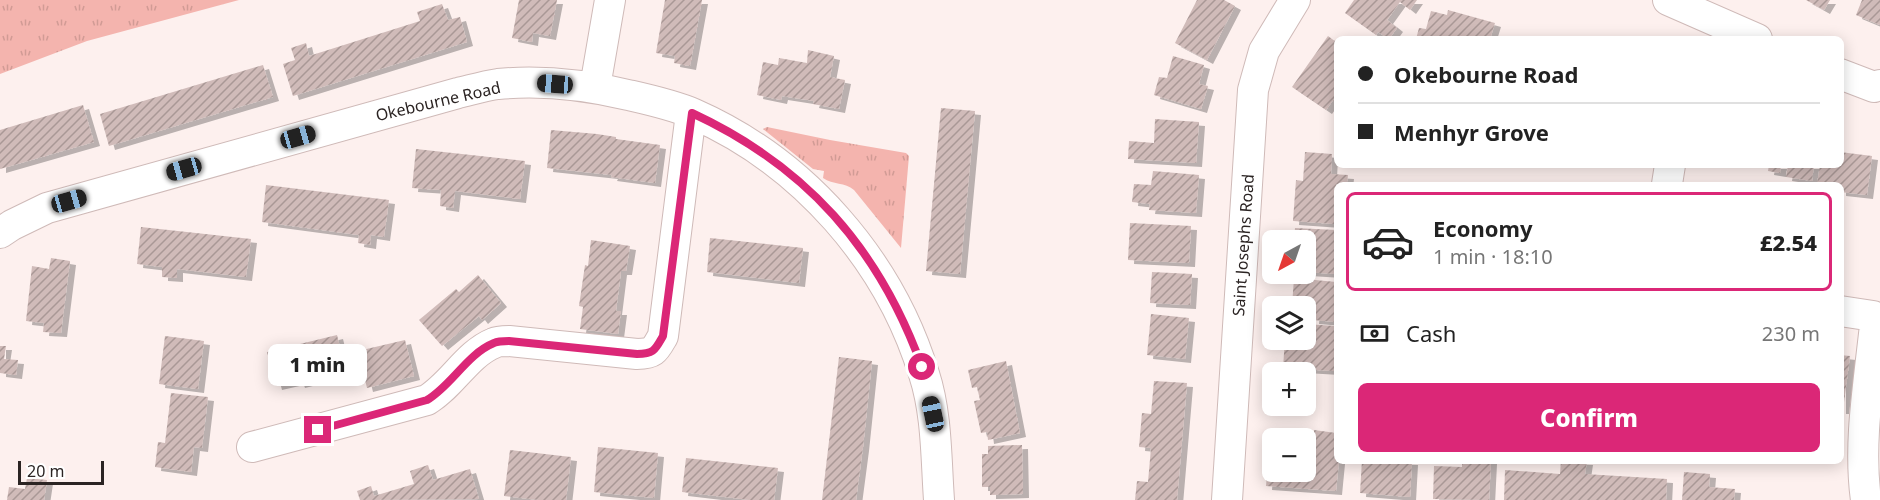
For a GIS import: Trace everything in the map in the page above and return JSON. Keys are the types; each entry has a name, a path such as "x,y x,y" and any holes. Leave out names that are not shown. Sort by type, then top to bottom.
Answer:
{"street":[{"path":"595,87 610,0"},
{"name":"Saint Josephs Road","path":"1227,500 1253,90 1264,51 1294,0"},
{"path":"1668,0 1706,29 1742,36"},
{"path":"1844,76 1878,92"},
{"name":"Okebourne Road","path":"0,233 47,208 497,84 535,83 595,87 670,105 692,113 746,141 792,174 826,206 856,241 893,298 911,337 925,376 933,414 939,500"},
{"path":"252,447 427,400 440,392 476,356 495,343 509,341 637,354 646,354 656,350 663,336 692,113"},
{"path":"1844,312 1873,316 1875,325 1864,442 1863,478 1866,500"}],"green space":[{"path":"0,0 239,0 87,41 0,74"},
{"path":"767,127 906,153 909,156 901,248 854,190 823,178 824,171 813,169 763,129"}],"building":[{"path":"519,0 557,0 550,36 533,33 532,42 512,38"},
{"path":"665,0 702,0 690,66 674,63 675,56 656,53"},
{"path":"1197,0 1224,0 1235,6 1207,60 1175,43"},
{"path":"1354,0 1417,0 1410,10 1400,2 1387,20 1397,28 1391,36 1384,36 1378,32 1376,35 1345,13"},
{"path":"1806,0 1830,0 1824,10"},
{"path":"1862,0 1880,0 1880,25 1856,15"},
{"path":"442,4 448,20 460,17 467,42 293,96 283,64 295,60 291,48 306,43 309,56 420,21 417,12"},
{"path":"1448,10 1495,23 1491,36 1417,36 1419,28 1426,29 1431,11 1447,15"},
{"path":"1328,36 1334,40 1334,99 1326,110 1292,87"},
{"path":"808,50 834,56 830,77 845,80 839,109 813,104 814,101 782,96 781,100 757,95 763,62 778,65 779,58 807,63"},
{"path":"1173,56 1204,65 1199,84 1208,86 1201,109 1154,95 1159,77 1167,78"},
{"path":"263,65 273,97 109,146 100,114"},
{"path":"83,105 94,142 0,169 0,130"},
{"path":"941,108 975,111 960,274 926,271"},
{"path":"1155,119 1199,122 1196,163 1128,159 1129,141 1154,143"},
{"path":"551,130 597,134 660,145 655,183 611,177 612,175 547,168"},
{"path":"416,149 525,161 520,199 455,191 453,208 440,206 441,190 412,188"},
{"path":"1305,152 1332,154 1331,174 1348,175 1347,182 1334,182 1334,224 1293,221 1296,180 1303,181"},
{"path":"1844,152 1872,156 1867,195 1844,192 1844,182 1817,182 1820,168 1844,168"},
{"path":"1768,168 1781,168 1780,173 1768,171"},
{"path":"1788,168 1814,168 1812,181 1786,177"},
{"path":"1153,171 1199,175 1196,213 1149,210 1150,204 1132,202 1134,184 1151,185"},
{"path":"266,185 389,200 384,237 371,235 370,245 358,243 359,235 262,222"},
{"path":"1130,223 1191,226 1189,263 1128,260"},
{"path":"141,227 251,239 246,277 177,269 177,278 162,277 162,267 137,264"},
{"path":"1295,228 1334,230 1334,274 1316,273 1316,230 1295,230"},
{"path":"710,238 803,248 799,283 707,272"},
{"path":"591,240 630,246 626,271 621,271 616,311 621,311 618,334 580,329 583,307 579,306"},
{"path":"51,258 70,261 61,333 43,332 44,323 26,321 32,266 49,269"},
{"path":"1152,272 1192,274 1190,305 1150,303"},
{"path":"478,275 501,303 482,320 479,316 442,346 419,320 456,289 459,292"},
{"path":"1316,280 1334,282 1334,322 1316,320 1316,296 1293,296 1294,284 1316,284"},
{"path":"1151,314 1189,318 1185,359 1147,355"},
{"path":"1316,325 1334,326 1334,371 1316,370 1316,362 1283,362 1284,350 1316,350"},
{"path":"337,335 346,372 299,384 298,381 276,386 267,352"},
{"path":"165,336 204,341 198,389 159,384"},
{"path":"405,340 414,376 367,388 358,351"},
{"path":"0,346 6,346 4,359 18,360 16,375 0,373"},
{"path":"1844,355 1850,356 1844,402"},
{"path":"839,357 872,361 863,447 856,500 822,500"},
{"path":"1006,361 1020,433 988,440 987,432 981,433 974,401 980,400 977,387 972,388 968,370"},
{"path":"1154,381 1187,383 1177,500 1135,500 1137,481 1148,482 1151,448 1139,447 1142,413 1151,414"},
{"path":"171,393 208,397 202,448 194,447 191,472 155,467 158,442 165,443"},
{"path":"1316,430 1334,433 1334,464 1339,464 1336,491 1266,486 1266,482 1316,482"},
{"path":"1022,445 1023,494 990,495 990,487 982,487 982,454 988,454 988,446"},
{"path":"598,447 658,453 654,498 594,492"},
{"path":"510,450 571,457 566,500 504,496"},
{"path":"686,458 778,468 774,500 750,500 682,492"},
{"path":"1362,464 1412,464 1410,497 1360,493"},
{"path":"1462,464 1491,464 1489,500 1433,499 1434,466 1462,467"},
{"path":"1561,464 1587,464 1585,474 1667,479 1666,500 1504,500 1505,470 1560,474"},
{"path":"428,465 433,480 470,469 479,499 360,500 357,491 371,486 374,496 414,484 410,471"},
{"path":"1684,472 1710,474 1709,487 1735,489 1734,500 1682,500"},
{"path":"27,478 47,480 44,500 7,500 9,487 25,489"}],"route":[{"path":"318,430 427,400 440,392 476,356 495,343 509,341 637,354 646,354 656,350 663,336 692,113 746,141 792,174 826,206 856,241 893,298 922,367"}]}
